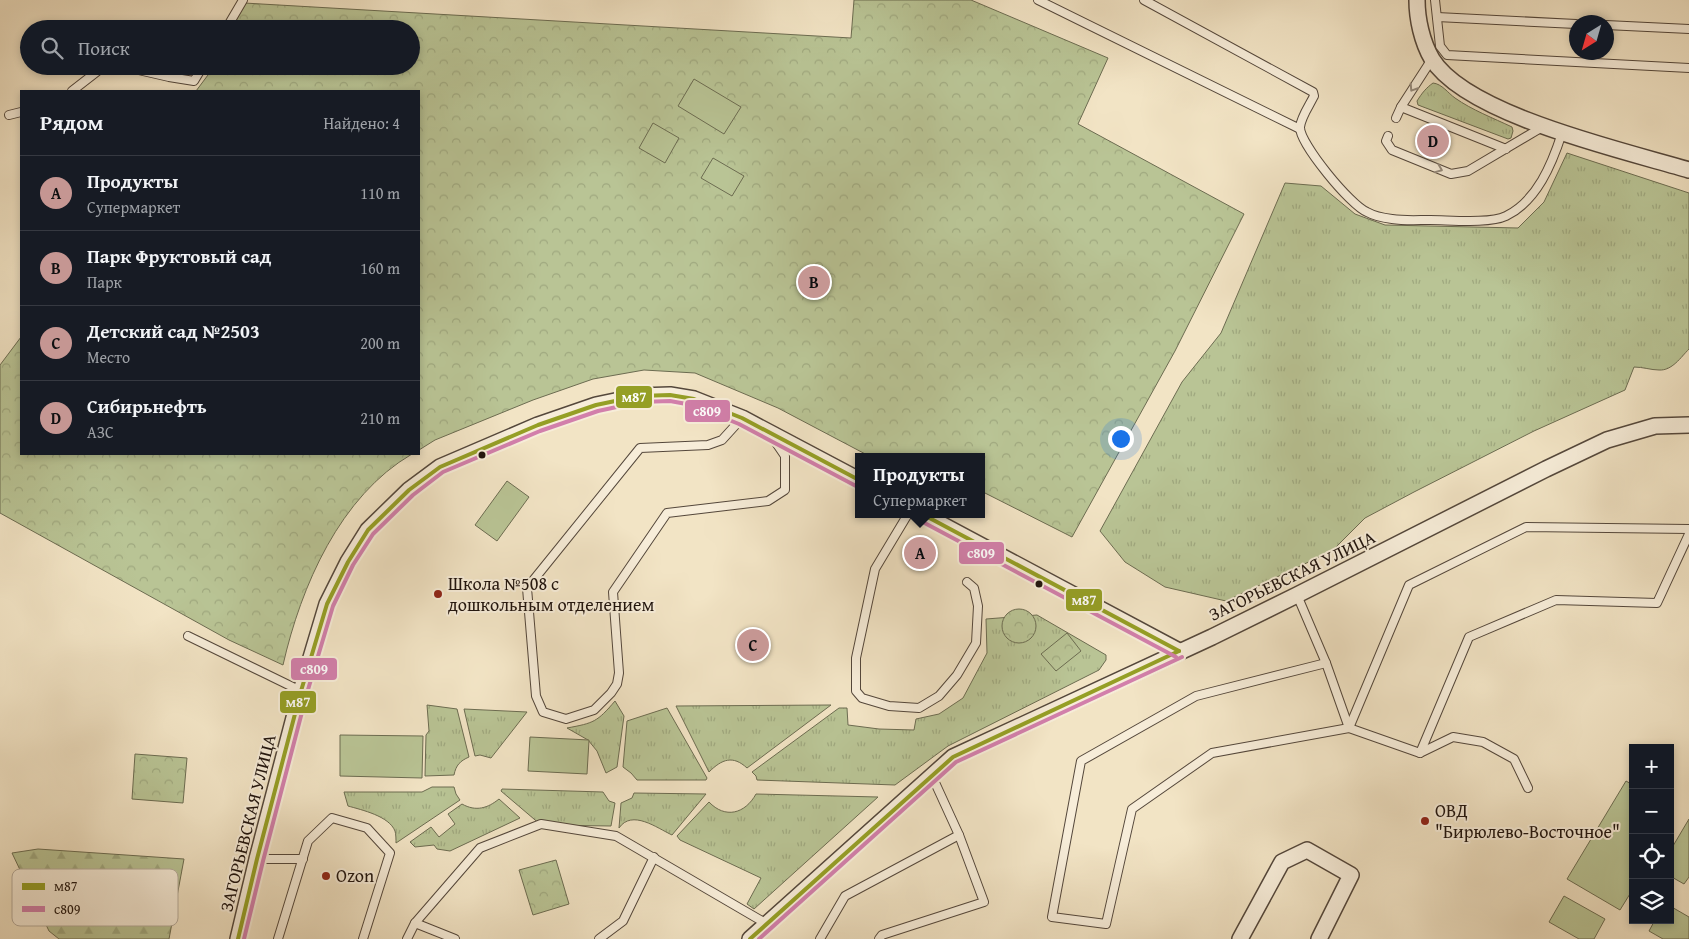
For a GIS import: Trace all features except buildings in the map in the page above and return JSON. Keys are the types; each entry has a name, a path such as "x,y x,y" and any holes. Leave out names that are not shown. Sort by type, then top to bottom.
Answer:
{"street":[{"path":"1417,0 1422,33 1432,59 1446,75 1479,98 1562,133 1689,169"},
{"name":"ЗАГОРЬЕВСКАЯ УЛИЦА","path":"238,939 301,691 327,604 333,589 368,530 386,510 409,490 440,467 538,425 596,405 639,396 670,395 694,399 742,418 855,478"},
{"name":"ЗАГОРЬЕВСКАЯ УЛИЦА","path":"750,939 953,757 1297,596 1546,469 1607,440 1655,426 1689,425"},
{"path":"930,518 1179,651"},
{"path":"1240,939 1282,862 1307,850 1351,875 1319,939"}],"lane":[{"path":"231,20 243,0"},
{"path":"1038,0 1300,129"},
{"path":"1144,0 1313,92 1314,96 1302,120 1300,129 1304,140 1328,175 1347,198 1365,212 1391,219 1423,220 1483,220 1505,216 1523,204 1536,189 1552,160 1562,133"},
{"path":"1435,0 1440,46 1447,56 1689,68"},
{"path":"1437,17 1569,24"},
{"path":"1614,25 1689,29"},
{"path":"1396,118 1432,59"},
{"path":"73,90 93,75"},
{"path":"160,75 194,81 198,75"},
{"path":"1401,107 1506,149"},
{"path":"9,115 20,112"},
{"path":"1388,136 1386,141 1392,150 1451,174 1468,171 1544,126"},
{"path":"742,418 722,440 708,445 640,448 527,588 536,696 543,712 566,719 594,710 604,702 617,684 619,673 613,592 666,513 768,501 785,490 785,456 768,431"},
{"path":"906,518 875,569 856,658 856,691 862,698 889,706 919,708 939,696 957,675 976,643 978,606 974,588 967,582"},
{"path":"1349,728 1409,585 1526,527 1689,529"},
{"path":"1420,754 1469,637 1556,600 1657,603 1689,534"},
{"path":"1297,596 1326,663 1349,728"},
{"path":"188,636 301,691"},
{"path":"1326,663 1196,696 1081,761 1052,917 1106,924 1132,809 1212,753 1349,728 1420,754 1453,737 1483,742 1514,759 1528,788"},
{"path":"879,939 882,935 984,902 959,835 932,776"},
{"path":"278,939 308,841 332,818 367,828 390,853 363,939"},
{"path":"407,939 415,923 480,848 541,824 616,836 767,924"},
{"path":"820,939 845,896 959,835"},
{"path":"599,939 623,921 654,857"},
{"path":"257,859 303,859"},
{"path":"415,923 455,939"}],"green space":[{"path":"854,0 971,0 1108,58 1078,124 1244,214 1175,351 1072,537 985,493 985,453 863,453 778,408 695,373 644,370 593,379 533,400 435,440 420,449 420,90 197,90 208,75 420,75 420,20 236,20 244,3 851,38"},
{"path":"694,79 741,107 724,134 678,106"},
{"path":"1433,83 1442,87 1468,106 1512,127 1511,138 1508,139 1418,105 1417,101 1419,98"},
{"path":"653,123 679,138 665,163 639,148"},
{"path":"1567,153 1689,193 1689,349 1676,363 1664,370 1634,367 1625,390 1534,431 1414,492 1365,518 1332,551 1226,601 1165,587 1125,562 1100,531 1182,382 1221,333 1285,183 1321,186 1355,214 1385,225 1518,228 1544,202"},
{"path":"713,158 744,176 732,196 701,178"},
{"path":"20,338 20,455 411,455 387,472 364,494 344,518 327,546 313,575 291,635 283,665 229,640 0,513 0,365"},
{"path":"507,481 529,497 497,541 475,525"},
{"path":"1019,609 1026,610 1031,614 1035,619 1035,633 1031,638 1026,642 1019,643 1012,642 1007,638 1003,633 1002,626 1003,619 1007,614 1012,610"},
{"path":"1037,615 1106,655 1106,660 1099,670 948,746 895,785 757,780 752,772 839,708 847,708 848,725 879,729 914,730 916,719 939,714 963,698 987,653 986,619"},
{"path":"1067,633 1081,651 1056,671 1041,654"},
{"path":"615,701 624,716 617,767 606,773 597,751 588,740 567,728 583,725 594,720 604,713"},
{"path":"427,705 457,709 469,757 459,764 454,775 425,776 426,735 429,731"},
{"path":"831,705 747,768 737,761 728,760 718,764 709,772 676,706"},
{"path":"667,708 707,778 706,780 637,780 623,767 627,721"},
{"path":"464,709 527,712 491,758 480,755 475,756"},
{"path":"340,735 423,736 422,778 340,776"},
{"path":"530,737 589,740 587,774 528,771"},
{"path":"135,754 187,758 183,803 132,799"},
{"path":"1626,781 1629,783 1629,895 1620,910 1567,879"},
{"path":"432,787 454,787 460,800 396,843 395,832 387,821 374,814 348,806 344,792 422,792"},
{"path":"502,789 603,792 609,801 615,803 611,826 541,825 501,791"},
{"path":"634,793 706,794 672,835 638,820 631,820 619,828 621,803 632,798"},
{"path":"756,794 878,797 754,909 747,904 761,878 680,840 677,836 709,802 722,811 734,812 746,806"},
{"path":"499,799 520,818 450,851 437,849 434,845 415,847 410,842 431,827 439,837 455,824 448,814 462,804 472,808 482,808 491,805"},
{"path":"1689,819 1689,877 1684,884 1674,878 1674,844"},
{"path":"38,849 184,859 178,891 178,869 20,869 12,853"},
{"path":"556,860 569,904 533,915 519,870"},
{"path":"1564,896 1605,919 1594,939 1579,939 1549,922"},
{"path":"1674,908 1689,917 1689,939 1663,939 1649,931 1653,924 1674,924"},
{"path":"47,926 171,926 169,939 59,939 49,931"}],"transit line":[{"name":"м87","path":"238,939 301,691 327,604 348,562 368,530 409,490 440,467 538,425 596,405 639,396 670,395 694,399 742,418 855,478"},
{"name":"с809","path":"244,939 307,693 333,606 353,565 373,534 413,495 443,472 540,431 598,411 640,402 670,401 692,405 739,424 855,485"},
{"name":"м87","path":"930,518 1179,651"},
{"name":"с809","path":"919,520 1176,657"},
{"name":"м87","path":"750,939 953,757 1179,651"},
{"name":"с809","path":"759,939 956,762 1182,657"}],"place":[{"name":"Сибирьнефть","path":"1433,141"},
{"name":"Парк Фруктовый сад","path":"814,282"},
{"name":"Продукты","path":"920,553"},
{"name":"Школа №508 с дошкольным отделением","path":"438,594"},
{"name":"Детский сад №2503","path":"753,645"},
{"name":"ОВД \"Бирюлево-Восточное\"","path":"1425,821"},
{"name":"Ozon","path":"326,876"}]}
